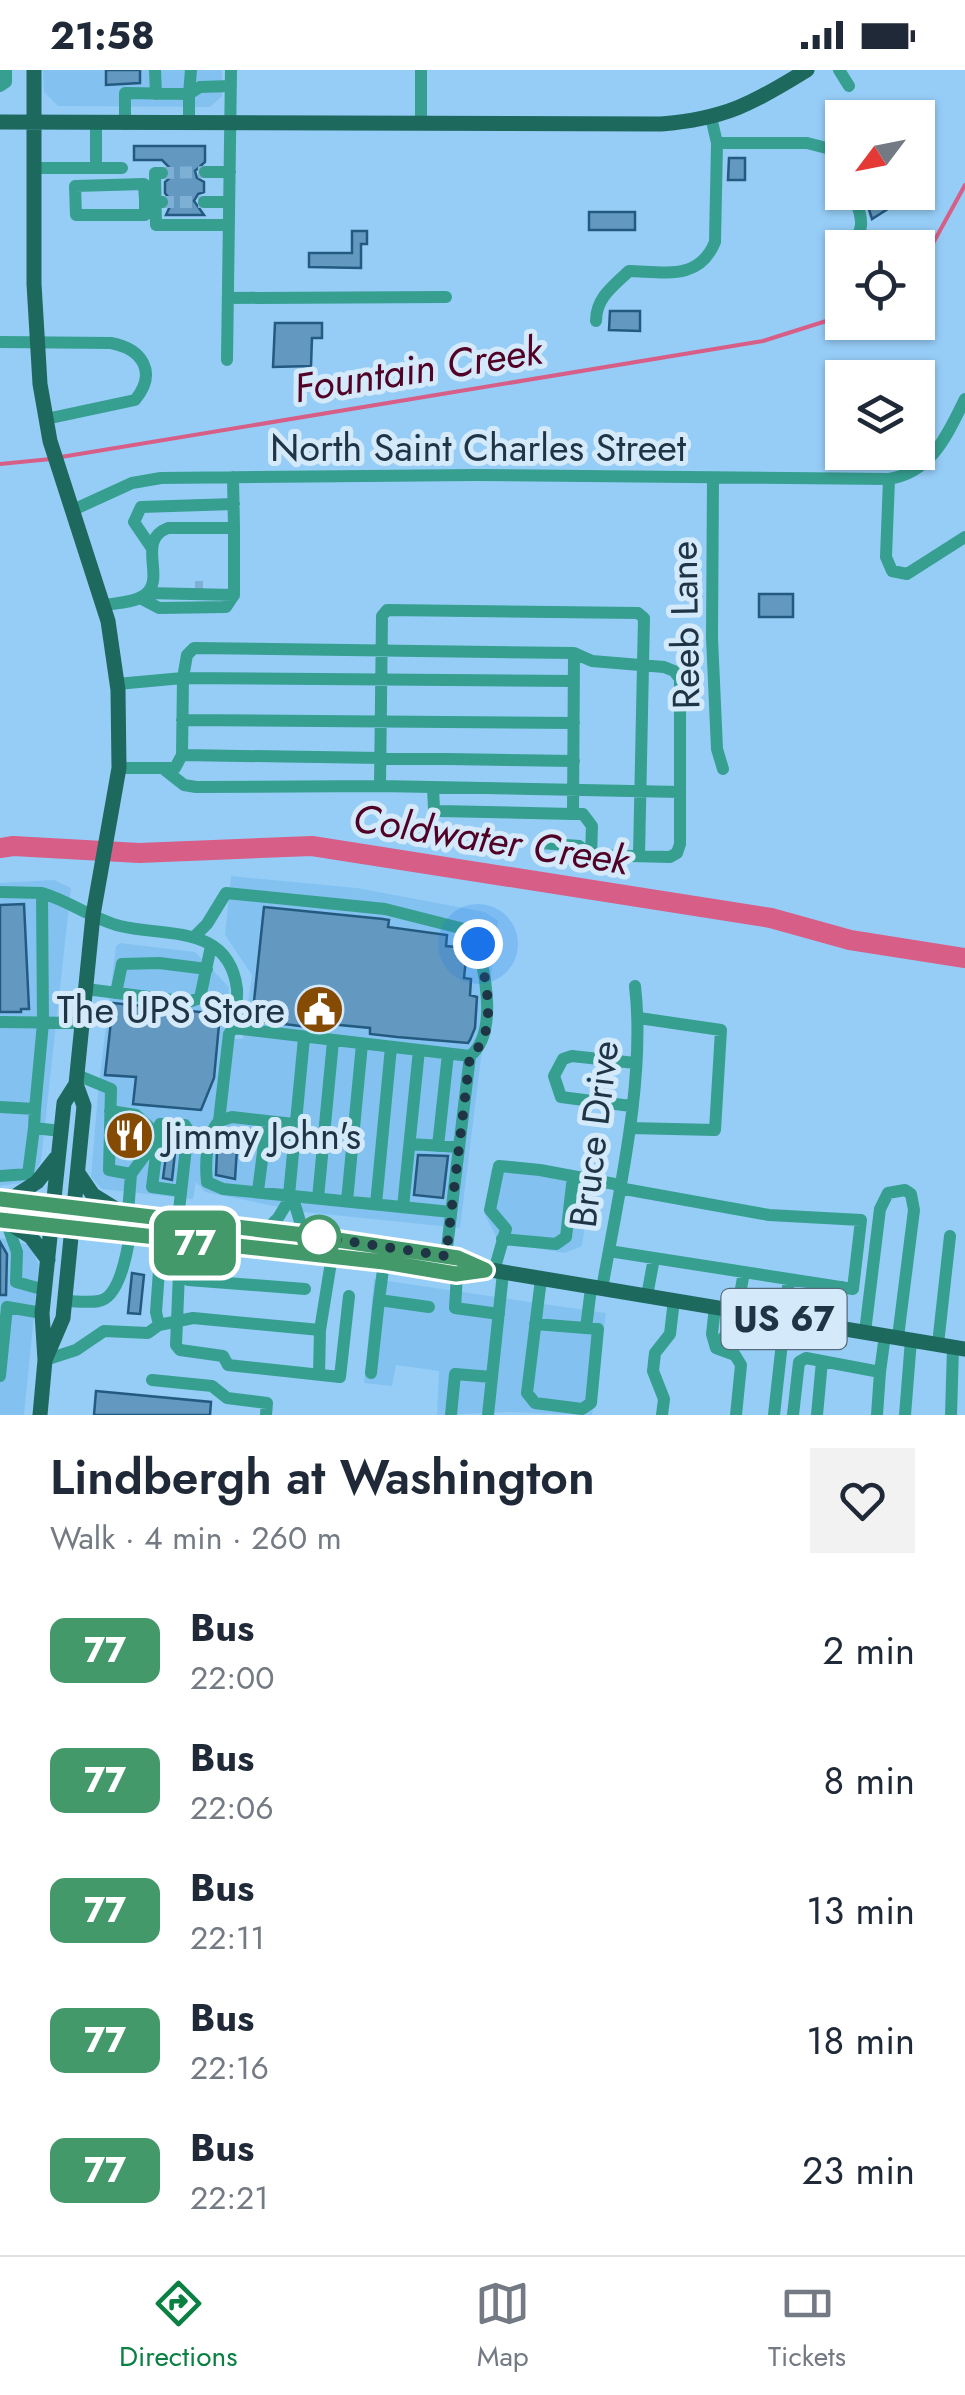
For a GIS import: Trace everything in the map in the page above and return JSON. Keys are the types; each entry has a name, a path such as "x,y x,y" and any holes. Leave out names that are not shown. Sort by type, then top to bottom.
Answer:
{"main road":[{"path":"34,70 37,342 46,420 104,605 118,684 119,768 93,915 82,1023 77,1080 84,1106 63,1318 44,1360"},
{"path":"0,122 662,124 712,117 751,104 807,70"},
{"path":"40,1415 42,1313 58,1154 64,1104 77,1080"},
{"path":"4,1200 37,1182 58,1154"},
{"path":"78,1172 94,1195 125,1213"},
{"name":"US 67","path":"4,1200 266,1230 446,1256 494,1271 952,1347"},
{"path":"3,1228 34,1240 48,1260"},
{"name":"US 67","path":"3,1228 72,1228 384,1262 456,1274 494,1271"}],"street":[{"path":"0,86 6,82 6,70"},
{"path":"156,70 156,94"},
{"path":"189,124 191,70"},
{"path":"227,360 232,70"},
{"path":"421,70 421,124"},
{"path":"839,70 848,86"},
{"path":"125,124 125,93 189,94 200,87 231,86"},
{"path":"596,321 600,300 630,271 676,272 695,268 709,256 714,242 717,143 712,117"},
{"path":"96,124 96,168"},
{"path":"717,143 807,143 825,148"},
{"path":"33,168 122,168"},
{"path":"204,172 230,172"},
{"path":"162,173 156,173 156,226 229,225"},
{"path":"144,184 154,201 145,215 76,215 75,186 144,184"},
{"path":"204,202 230,202"},
{"path":"228,298 446,296"},
{"path":"0,342 110,342 140,354 145,370 144,388 135,400 46,420"},
{"path":"965,399 929,461 912,473 889,479 886,557 892,571 907,574 965,538"},
{"name":"North Saint Charles Street","path":"70,503 160,478 889,479"},
{"path":"231,597 233,478"},
{"name":"Reeb Lane","path":"713,479 712,638 718,749 724,769"},
{"path":"151,547 134,522 140,507 234,504"},
{"path":"231,597 159,608 146,593 153,538 168,528 234,528"},
{"path":"104,605 146,593 199,587 231,597"},
{"path":"380,786 382,616 387,610 638,613 644,618 639,856"},
{"path":"119,768 175,768 182,756 183,678 187,655 194,648 574,653 592,661 674,671 680,679 677,853 670,857 591,855 579,846 540,843"},
{"path":"573,814 574,653"},
{"path":"118,684 183,678 574,682"},
{"path":"182,720 574,724"},
{"path":"182,756 574,761"},
{"path":"165,770 184,784 196,787 680,792"},
{"path":"433,788 434,809 438,811 583,814 592,826 591,855"},
{"path":"0,892 42,893 69,901 119,926 196,936 225,955 237,990 217,1123"},
{"path":"0,1176 28,1174 44,1022 42,893"},
{"path":"196,936 226,893 384,909 472,930 487,989 485,1033 480,1048 470,1056 232,1028"},
{"path":"86,989 188,1002 200,998 212,946"},
{"path":"116,993 122,964 207,970"},
{"name":"Bruce Drive","path":"586,1328 609,1251 630,1128 639,1018 636,986"},
{"path":"630,1128 715,1130 721,1030 639,1018"},
{"path":"0,1022 82,1023"},
{"path":"304,1038 291,1195 304,1235"},
{"path":"318,1198 333,1041"},
{"path":"347,1200 362,1044"},
{"path":"376,1204 391,1048"},
{"path":"403,1207 419,1050"},
{"path":"438,1146 448,1054"},
{"path":"446,1256 470,1056"},
{"path":"630,1106 561,1098 554,1076 563,1059 572,1056 635,1063"},
{"path":"77,1080 111,1089 108,1170 131,1174"},
{"path":"0,1107 35,1108"},
{"path":"110,1111 136,1115 149,1127 148,1151 131,1174 125,1213"},
{"path":"294,1124 232,1117 217,1123 212,1128 207,1182 222,1189 452,1212"},
{"path":"258,1191 266,1121"},
{"path":"181,1192 152,1187 160,1124 217,1123"},
{"path":"178,1219 188,1130 185,1126"},
{"path":"34,1128 61,1131"},
{"path":"410,1144 459,1147"},
{"path":"80,1150 108,1148"},
{"path":"488,1415 499,1314 494,1271 506,1228 490,1210 500,1166 546,1171 769,1215 861,1220 853,1289 609,1251"},
{"path":"502,1239 556,1244 566,1237 573,1176"},
{"path":"864,1332 880,1208 888,1193 905,1190 911,1194 914,1210 898,1337 905,1415"},
{"path":"266,1230 291,1195"},
{"path":"3,1228 17,1252 16,1282 45,1290"},
{"path":"65,1301 100,1302 110,1295 124,1266 130,1235"},
{"path":"950,1236 951,1415"},
{"path":"319,1375 320,1330 332,1256"},
{"path":"647,1296 654,1258"},
{"path":"370,1373 384,1262"},
{"path":"159,1325 159,1270 172,1268 188,1280 306,1289"},
{"path":"716,1348 739,1311 744,1272"},
{"path":"179,1273 176,1345 180,1350 223,1356 228,1366 340,1377 349,1296"},
{"path":"456,1274 455,1308 499,1314"},
{"path":"535,1324 598,1329 592,1402 582,1409 534,1403 527,1393 535,1324 541,1279"},
{"path":"774,1415 789,1279"},
{"path":"836,1327 842,1287"},
{"path":"380,1300 429,1306"},
{"path":"662,1415 664,1399 653,1371 654,1353 670,1334 674,1300"},
{"path":"0,1376 3,1307 42,1313"},
{"path":"716,1307 712,1334 716,1348"},
{"path":"44,1360 76,1350 104,1331 148,1333 159,1325 193,1318 320,1330"},
{"path":"876,1415 880,1372 898,1337"},
{"path":"716,1348 735,1355 741,1364 736,1415"},
{"path":"793,1415 799,1362 806,1358 880,1372"},
{"path":"816,1415 822,1361"},
{"path":"451,1415 454,1374 492,1377"},
{"path":"152,1380 212,1386 227,1398 267,1402 266,1415"},
{"path":"234,1415 236,1399"}],"shaded area":[{"path":"43,70 222,70 222,96 210,107 58,106 44,92"},
{"path":"231,876 357,888 485,912 498,921 460,1228 304,1212 205,1192 196,1182 193,1199 102,1189 91,1177 116,946 120,943 195,952 229,987 223,1053 232,1039 243,1039 252,975 225,935"},
{"path":"54,880 71,888 41,1161 34,1174 20,1183 0,1186 0,883"},
{"path":"504,1160 592,1173 582,1246 565,1253 499,1242 485,1215 491,1170"},
{"path":"0,1238 30,1245 39,1265 24,1415 0,1415"},
{"path":"374,1279 606,1313 592,1415 437,1415 439,1371 396,1365 392,1386 364,1383"}],"building":[{"path":"106,70 140,70 140,83 106,85"},
{"path":"134,146 205,146 205,162 195,171 204,182 204,192 194,201 204,215 166,215 172,202 165,193 165,182 171,177 171,169 162,160 134,160"},
{"path":"729,158 745,158 745,180 728,180"},
{"path":"869,210 886,210 872,219"},
{"path":"589,212 635,212 635,230 589,230"},
{"path":"352,231 367,231 367,244 361,244 361,268 309,267 309,253 352,253"},
{"path":"610,311 640,311 640,331 609,330"},
{"path":"275,323 322,323 322,338 312,338 311,366 273,367"},
{"path":"759,594 793,594 793,617 759,617"},
{"path":"24,904 29,1009 0,1012 0,905"},
{"path":"264,907 383,919 389,920 388,927 447,935 446,946 467,948 464,978 471,979 470,995 477,997 475,1028 470,1040 468,1043 397,1037 370,1034 370,1028 308,1022 308,1027 252,1020"},
{"path":"113,1003 220,1014 214,1078 201,1110 133,1104 136,1077 105,1075"},
{"name":"Jimmy John's","path":"120,1123 131,1124 139,1133 138,1148 133,1154 120,1137"},
{"path":"169,1134 177,1135 172,1180 163,1178"},
{"path":"222,1134 238,1134 235,1179 216,1175"},
{"path":"418,1155 448,1156 443,1198 414,1195"},
{"path":"0,1242 7,1254 6,1295 0,1295"},
{"path":"132,1273 144,1275 140,1314 128,1313"},
{"path":"96,1391 211,1402 210,1415 94,1415"}],"waterway":[{"name":"Fountain Creek","path":"935,240 965,185"},
{"name":"Fountain Creek","path":"61,457 763,341 825,321"},
{"name":"Fountain Creek","path":"0,464 51,459"},
{"name":"Coldwater Creek","path":"0,848 139,853 312,846 771,918 850,940 965,958"}],"tunnel":[{"path":"162,173 205,172"},
{"path":"162,202 204,202"},
{"path":"195,587 203,587"}],"bus line":[{"name":"77","path":"0,1199 304,1235 458,1258 485,1270 456,1274 384,1262 0,1220"}],"place":[{"name":"The UPS Store","path":"320,1010"},
{"name":"Jimmy John's","path":"129,1136"}],"route":[{"path":"319,1237 446,1256 470,1056 480,1048 485,1033 487,989 478,944"}]}
